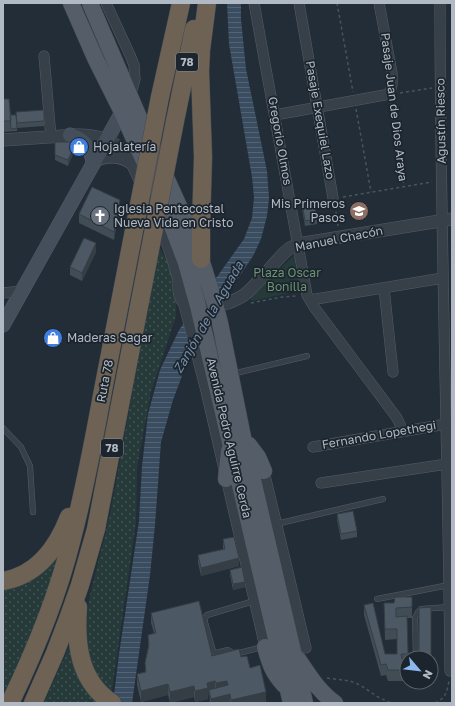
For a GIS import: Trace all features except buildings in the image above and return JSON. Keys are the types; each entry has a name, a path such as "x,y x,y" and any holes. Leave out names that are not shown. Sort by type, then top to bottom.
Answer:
{"highway":[{"name":"Ruta 78","path":"10,703 35,648 56,594 71,542 88,466 160,97 182,3"},
{"name":"Ruta 78","path":"33,703 55,653 80,584 92,544 101,506 175,121 200,3"},
{"path":"201,259 203,157 200,71 207,3"},
{"path":"3,581 15,578 33,569 54,548 65,527 88,466"},
{"path":"80,584 77,631 82,662 91,681 100,692 112,702"}],"main road":[{"name":"Avenida Pedro Aguirre Cerda","path":"71,3 96,60 122,112 174,229 186,263 190,303 205,335 237,438 270,525 299,650 304,703"},
{"name":"Avenida Pedro Aguirre Cerda","path":"90,3 130,97 181,210 220,308 230,374 237,438 290,696"},
{"path":"3,325 130,97"},
{"path":"70,135 80,139 88,147 91,151 93,162"},
{"path":"226,479 237,438 258,457 264,471"},
{"path":"265,647 274,672 290,696"},
{"path":"299,650 316,685 335,703"}],"street":[{"path":"106,3 134,65 135,79 130,97"},
{"name":"Gregorio Olmos","path":"254,3 309,297 314,307 398,418 403,431"},
{"name":"Pasaje Exequiel Lazo","path":"299,3 333,198"},
{"name":"Pasaje Juan de Dios Araya","path":"379,3 392,73 390,94"},
{"name":"Agustín Riesco","path":"440,3 442,180 447,220 443,278 450,671"},
{"path":"44,56 51,137"},
{"path":"275,115 390,94"},
{"path":"3,140 86,135 106,140 121,150 134,168 168,246 179,278 190,303"},
{"path":"93,162 102,158 111,157 124,159 132,164"},
{"name":"Manuel Chacón","path":"190,303 220,308 244,296 285,252 298,244 447,220"},
{"path":"309,297 384,288 443,278"},
{"path":"384,288 393,372"},
{"path":"3,293 22,291"},
{"name":"Avenida Pedro Aguirre Cerda","path":"190,303 196,355 265,647"},
{"name":"Fernando Lopethegi","path":"312,447 446,424"},
{"path":"321,484 447,464"},
{"name":"Avenida Pedro Aguirre Cerda","path":"264,471 270,525"}],"lane":[{"path":"230,374 307,356"},
{"path":"3,428 21,447 30,466 33,512"},
{"path":"270,525 383,499"},
{"path":"377,599 449,585"},
{"path":"254,601 207,615 205,622 213,651 216,653 228,650 235,654 265,647"},
{"path":"416,650 415,618 418,612 421,609 449,607"}],"path":[{"path":"390,94 440,86"},
{"name":"Pasaje Juan de Dios Araya","path":"390,94 404,186"},
{"path":"340,237 333,198 442,180"},
{"path":"250,304 282,297 309,297"},
{"path":"435,703 440,701 448,692 450,671"},
{"path":"327,678 350,681 360,685 378,697 391,703"}],"green space":[{"path":"159,247 171,267 176,295 176,316 151,392 137,467 136,522 111,697 93,677 84,635 90,595 110,515"},
{"name":"Plaza Oscar Bonilla","path":"298,252 302,290 252,301 250,298"},
{"path":"66,542 48,602 3,701 3,588 36,578 54,560"},
{"path":"72,640 104,703 44,703"}],"water":[{"name":"Zanjón de la Aguada","path":"227,3 241,3 241,19 246,69 267,171 269,198 267,216 261,239 253,256 212,317 189,357 173,400 161,442 150,575 132,703 113,703 139,521 142,466 148,414 160,370 179,330 244,239 252,218 254,197 252,177 229,44"}],"place":[{"name":"Hojalatería","path":"79,147"},
{"name":"Mis Primeros Pasos","path":"359,211"},
{"name":"Iglesia Pentecostal Nueva Vida en Cristo","path":"100,216"},
{"name":"Maderas Sagar","path":"53,338"}]}
